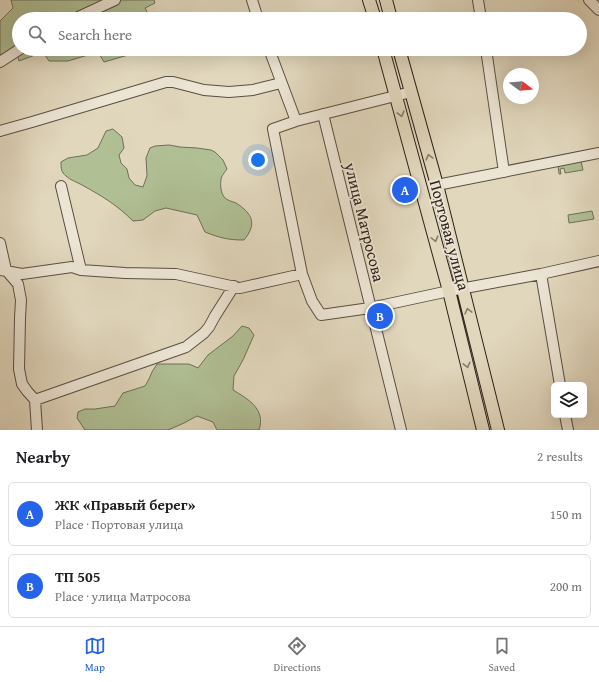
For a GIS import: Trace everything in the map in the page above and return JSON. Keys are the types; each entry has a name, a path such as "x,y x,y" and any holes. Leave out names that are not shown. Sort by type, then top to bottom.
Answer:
{"main road":[{"path":"370,0 373,12"},
{"path":"386,0 389,12"},
{"name":"Портовая улица","path":"385,56 449,291 483,430"},
{"name":"Портовая улица","path":"401,56 437,184 498,430"}],"street":[{"path":"89,12 115,0"},
{"path":"252,0 256,12"},
{"path":"478,0 480,12"},
{"path":"589,0 599,10"},
{"path":"0,62 12,54"},
{"path":"271,56 296,121"},
{"path":"487,56 504,172"},
{"path":"0,131 166,82 173,82 204,90 229,92 253,90 281,83"},
{"path":"411,92 296,121 273,129 302,274 312,301 321,315 370,308 599,261"},
{"name":"улица Матросова","path":"324,114 370,308 401,430"},
{"path":"437,184 599,153"},
{"path":"61,186 81,270"},
{"path":"0,243 3,270 18,284 21,300 19,369 22,384 34,400 37,430"},
{"path":"3,270 22,274 72,267 81,270 125,273 176,274 240,288 302,274"},
{"path":"541,274 559,382"},
{"path":"34,400 186,347 204,333 209,327 234,286"},
{"path":"566,418 568,430"}],"green space":[{"path":"11,0 154,0 155,3 145,8 147,12 12,12 12,54 0,61 0,21 13,8"},
{"path":"18,56 32,56 19,61"},
{"path":"46,56 85,56 68,61 49,61"},
{"path":"100,56 125,56 104,62"},
{"path":"113,129 122,137 124,148 119,155 121,163 127,169 129,178 135,185 143,187 147,176 146,158 150,148 169,145 211,150 215,152 223,160 227,169 221,179 221,188 224,197 242,207 249,215 251,220 251,229 244,240 233,240 205,232 197,215 166,208 155,211 143,220 133,221 109,201 69,179 63,173 61,162 68,158 87,155 98,148 106,131"},
{"path":"581,161 583,170 565,173 564,168 560,169 561,174 559,174 558,165"},
{"path":"592,211 594,219 569,223 568,215"},
{"path":"242,326 249,328 254,335 234,376 233,390 250,401 258,410 261,423 259,430 217,430 213,422 197,416 168,430 85,430 77,418 78,412 85,409 115,406 123,393 145,386 157,364 189,364 198,368 208,355 233,336"}],"place":[{"name":"ЖК «Правый берег»","path":"405,190"},
{"name":"ТП 505","path":"380,316"}]}
